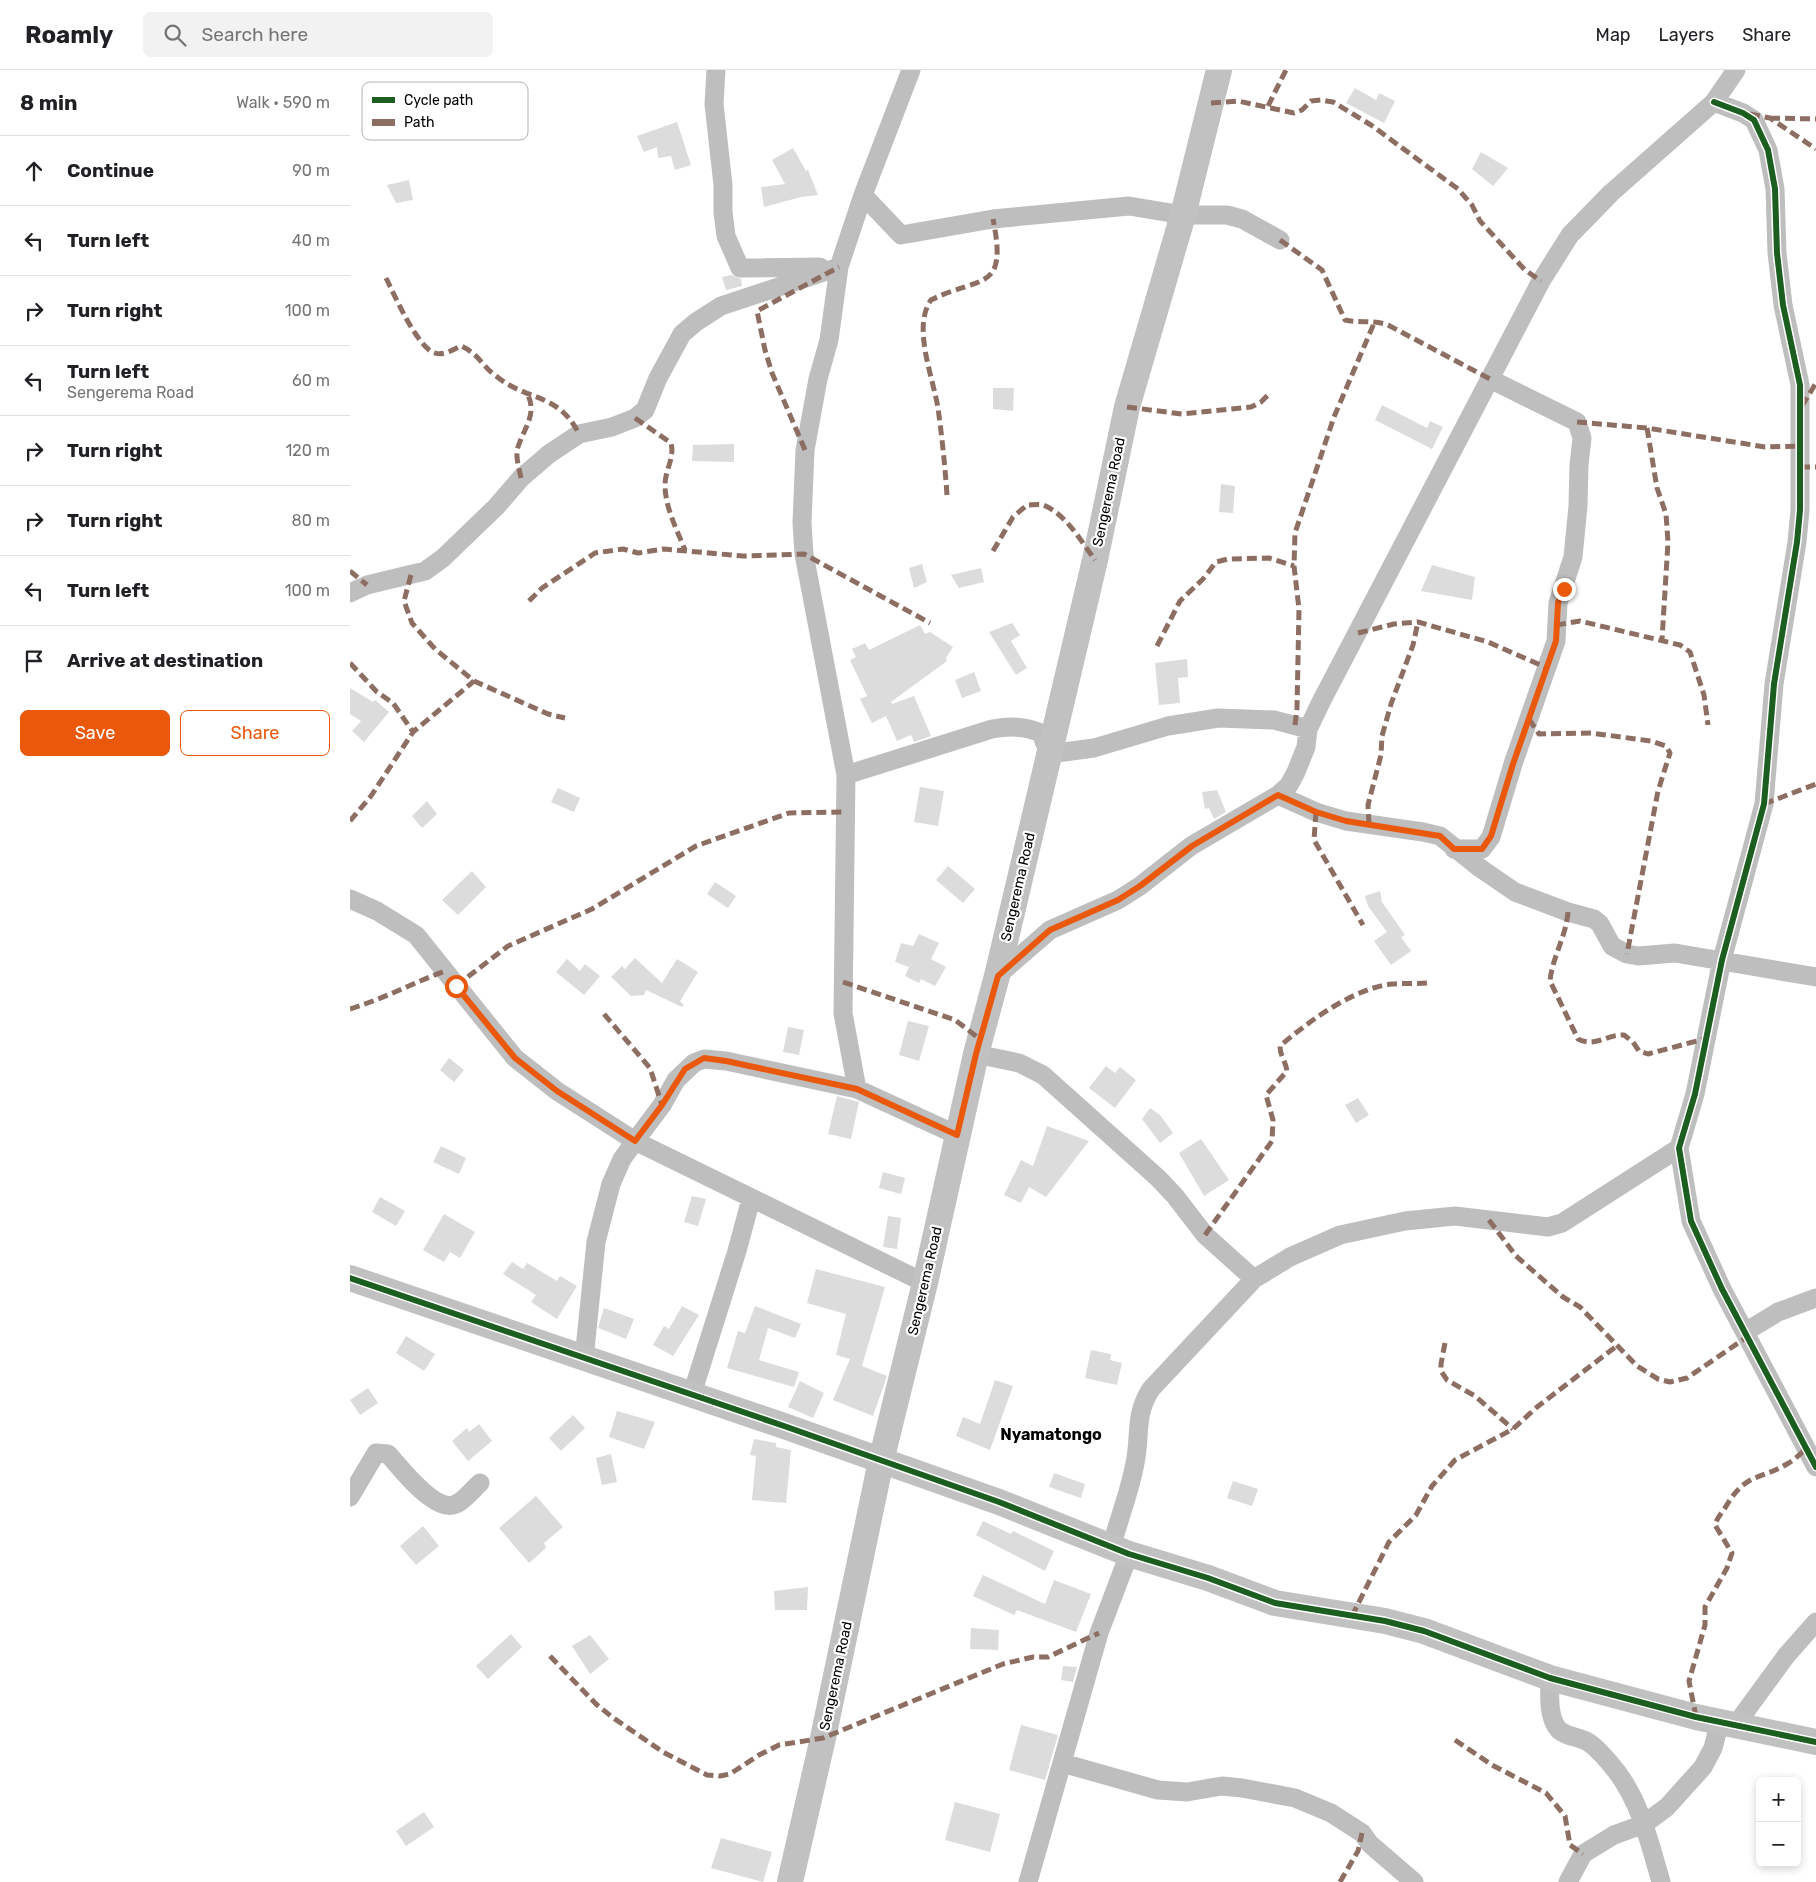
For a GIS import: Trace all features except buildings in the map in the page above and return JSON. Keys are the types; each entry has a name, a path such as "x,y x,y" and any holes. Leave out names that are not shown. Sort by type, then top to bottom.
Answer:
{"main road":[{"name":"Sengerema Road","path":"790,1882 823,1738 881,1461 925,1283 976,1054 998,976 1128,407 1183,215 1219,70"},
{"path":"350,1278 584,1359 692,1394 1275,1603 1385,1621 1424,1631 1550,1678 1816,1742"}],"street":[{"path":"716,70 714,104 723,185 723,212 726,236 740,268 839,267"},
{"path":"857,1089 843,1013 846,776 804,554 802,523 805,450 818,379 829,340 839,267 862,195 911,70"},
{"path":"998,976 1050,930 1118,900 1140,886 1192,846 1278,795 1289,785 1306,747 1308,729 1541,281 1570,235 1611,193 1714,102 1736,70"},
{"path":"1714,102 1743,113 1754,120 1768,150 1775,190 1777,253 1783,305 1800,385 1799,518 1774,684 1764,804 1722,960 1695,1094 1679,1148 1691,1221 1745,1332 1816,1467"},
{"path":"862,195 901,235 993,219 1128,206 1183,215 1228,215 1242,219 1280,240"},
{"path":"350,593 368,586 425,571 442,558 496,507 521,478 549,454 579,434 612,427 635,418 645,410 658,378 682,334 696,322 721,306 839,267"},
{"path":"1454,849 1482,849 1491,836 1513,764 1556,641 1558,603 1573,557 1578,506 1578,465 1582,438 1577,422 1490,378"},
{"path":"846,776 992,729 1011,726 1028,728 1041,733 1049,754 1094,748 1168,726 1218,718 1274,720 1308,729"},
{"path":"1278,795 1316,812 1346,821 1440,836 1454,849 1515,892 1568,912 1594,919 1612,946 1627,954 1638,956 1675,953 1816,977"},
{"path":"350,899 378,910 416,935 515,1058 557,1091 635,1141 750,1199 925,1283"},
{"path":"976,1054 1019,1063 1043,1075 1158,1178 1175,1196 1205,1236 1254,1280"},
{"path":"584,1359 596,1242 603,1210 622,1159 662,1105 685,1069 704,1058 857,1089 957,1135"},
{"path":"1028,1882 1099,1633 1120,1549 1135,1463 1139,1414 1142,1402 1151,1389 1254,1280 1290,1257 1340,1235 1405,1221 1455,1216 1548,1227 1562,1223 1679,1148"},
{"path":"692,1394 737,1251 750,1199"},
{"path":"1745,1332 1778,1312 1816,1298"},
{"path":"350,1497 376,1453 388,1454 419,1488 445,1505 455,1505 480,1483"},
{"path":"1568,1882 1583,1854 1614,1835 1644,1824 1667,1807 1703,1767 1728,1722 1816,1622"},
{"path":"1550,1678 1550,1704 1559,1730 1587,1741 1604,1757 1630,1791 1644,1824 1661,1882"},
{"path":"1062,1763 1158,1790 1187,1792 1222,1786 1295,1798 1331,1813 1362,1833 1370,1844 1414,1882"}],"marked path":[{"path":"1268,106 1286,70"},
{"path":"1211,103 1238,101 1294,113 1302,110 1311,101 1333,102 1371,125 1458,189 1472,205 1480,221 1525,270 1541,281"},
{"path":"1750,114 1770,118 1816,149"},
{"path":"1770,118 1816,119"},
{"path":"947,495 938,408 926,352 923,324 931,300 977,283 993,271 997,259 997,243 993,219"},
{"path":"1280,240 1322,270 1345,320 1388,325 1490,379"},
{"path":"805,450 772,373 757,311 839,267"},
{"path":"386,278 414,332 428,349 438,354 449,352 461,346 467,349 491,372 508,384 542,399 562,411 579,434"},
{"path":"1295,725 1299,609 1294,566 1295,533 1334,417 1375,321"},
{"path":"1802,406 1816,383"},
{"path":"521,478 517,451 529,421 531,409 528,395"},
{"path":"1127,407 1182,414 1251,407 1261,402 1268,395"},
{"path":"635,418 671,443 672,454 665,480 667,502 685,550"},
{"path":"1577,422 1647,428 1765,447 1800,446"},
{"path":"1647,428 1657,488 1666,514 1668,542 1662,640"},
{"path":"1800,467 1816,467"},
{"path":"993,551 1013,517 1027,505 1043,505 1058,514 1065,521 1095,560"},
{"path":"529,601 542,588 595,553 623,549 638,553 664,549 743,556 804,554 930,623"},
{"path":"1157,646 1180,601 1203,579 1216,562 1228,559 1269,558 1294,566"},
{"path":"350,571 367,585"},
{"path":"411,575 404,601 412,623 435,649 474,681 548,714 565,718"},
{"path":"1556,625 1580,621 1680,645 1690,652 1704,695 1708,725"},
{"path":"1358,633 1394,624 1418,622 1488,642 1545,667"},
{"path":"1369,824 1368,805 1381,755 1382,736 1391,704 1413,645 1418,622"},
{"path":"350,663 377,692 393,703 413,732"},
{"path":"350,821 371,796 413,732 474,681"},
{"path":"1529,719 1539,734 1591,733 1651,741 1666,746 1670,753 1658,791 1627,954"},
{"path":"1764,804 1816,784"},
{"path":"456,986 508,946 592,909 696,846 789,813 846,812"},
{"path":"1316,812 1314,840 1363,925"},
{"path":"1568,912 1565,930 1553,964 1550,981 1578,1039 1590,1042 1624,1035 1633,1042 1639,1051 1648,1054 1708,1038"},
{"path":"350,1009 445,971"},
{"path":"843,982 955,1020 980,1039"},
{"path":"1205,1235 1272,1141 1273,1120 1266,1095 1287,1071 1280,1046 1318,1016 1363,992 1392,984 1427,983"},
{"path":"604,1014 650,1068 662,1105"},
{"path":"1489,1220 1516,1256 1563,1297 1580,1307 1637,1366 1658,1379 1670,1382 1687,1378 1747,1337"},
{"path":"1445,1343 1441,1371 1447,1380 1475,1396 1513,1429"},
{"path":"1352,1616 1389,1542 1416,1515 1432,1486 1455,1460 1513,1429 1537,1407 1618,1345"},
{"path":"1696,1717 1689,1681 1705,1625 1705,1607 1727,1568 1732,1553 1715,1525 1732,1497 1745,1483 1787,1464 1806,1449"},
{"path":"550,1656 596,1704 612,1717 663,1752 707,1775 720,1776 730,1774 759,1755 779,1745 823,1738 1003,1664 1033,1657 1048,1657 1099,1633"},
{"path":"1455,1740 1492,1765 1546,1793 1565,1816 1570,1845 1583,1854"},
{"path":"1340,1882 1358,1851 1362,1833"}],"cycle path":[{"path":"1714,102 1743,113 1754,120 1768,150 1775,189 1777,253 1783,305 1800,385 1800,510 1797,542 1774,684 1764,804 1722,960 1695,1094 1679,1148 1691,1221 1722,1289 1816,1467"},
{"path":"350,1278 784,1426 999,1502 1129,1554 1208,1578 1275,1603 1385,1621 1424,1631 1550,1678 1696,1717 1816,1742"}],"district":[{"name":"Nyamatongo","path":"1051,1434"}],"route":[{"path":"456,986 515,1058 557,1091 635,1141 662,1105 676,1080 685,1069 704,1058 857,1089 957,1135 976,1054 998,976 1050,930 1118,900 1140,886 1192,846 1236,818 1278,795 1316,812 1346,821 1440,836 1454,849 1482,849 1491,836 1500,813 1513,764 1556,641 1558,603 1564,589"}]}
